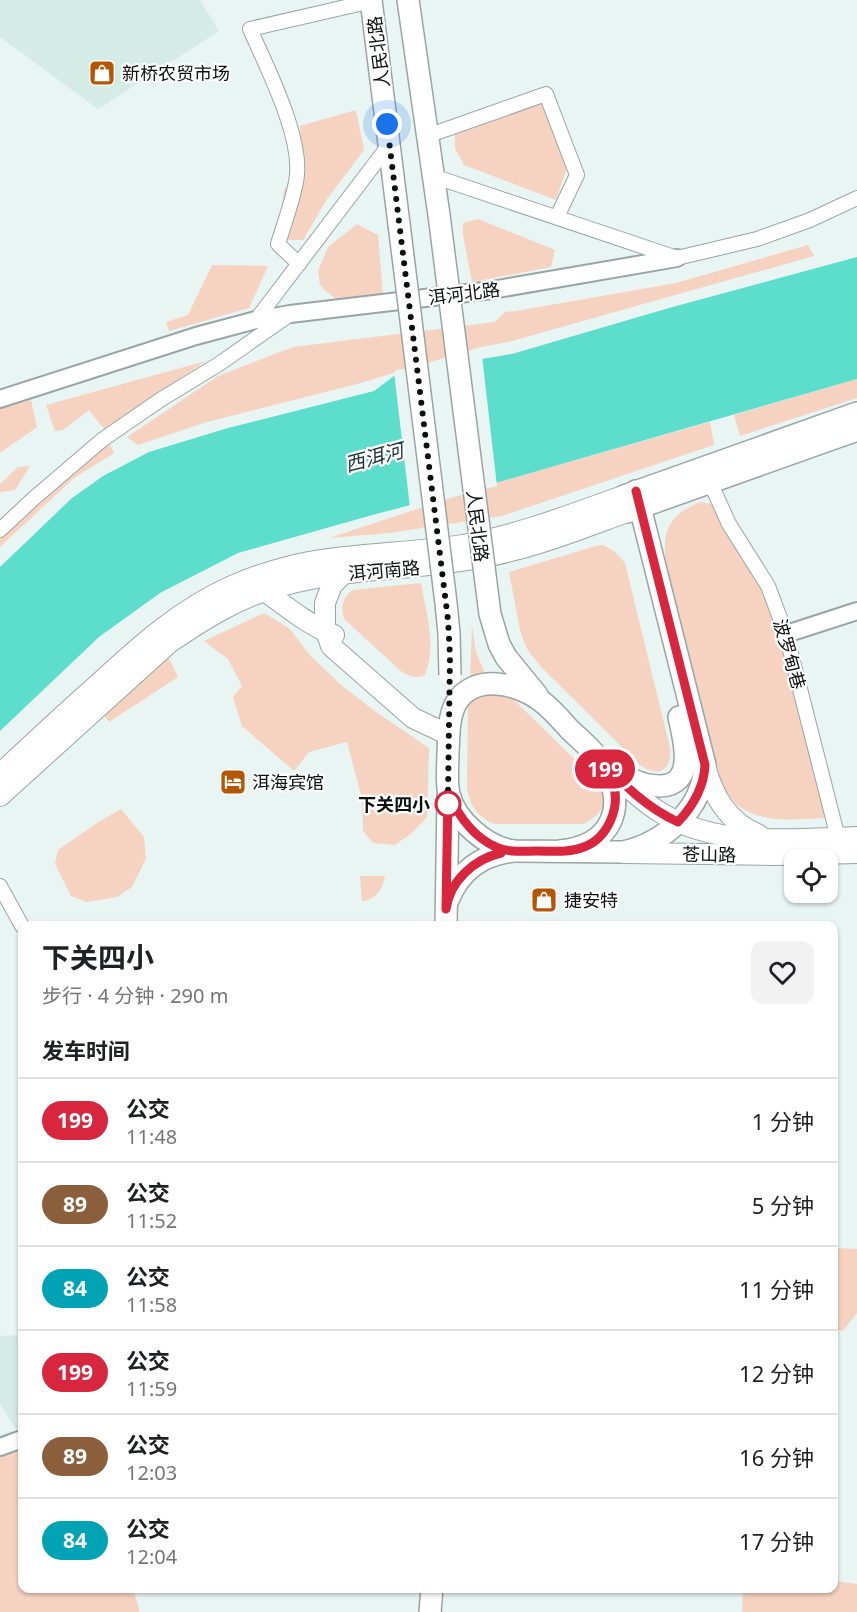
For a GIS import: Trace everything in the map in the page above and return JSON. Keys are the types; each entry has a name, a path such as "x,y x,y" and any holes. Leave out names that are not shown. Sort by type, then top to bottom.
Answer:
{"main road":[{"name":"人民北路","path":"372,0 447,611 450,675 448,735"},
{"name":"人民北路","path":"408,0 439,215 490,614 499,644 506,657 543,702"},
{"name":"洱河南路","path":"0,796 169,643 237,602 264,591 311,578 485,557 532,545 632,502 857,413"},
{"name":"洱河南路","path":"0,774 159,630 209,597 248,579 308,562 451,546 504,536 552,521 710,482 857,430"},
{"path":"601,761 634,781 659,786 668,785 678,779 685,762 682,730 632,502"},
{"path":"632,502 715,795 723,808 745,829 760,836 782,839"},
{"path":"364,555 332,585 326,597 324,613 326,632 331,646 413,718 448,735"},
{"path":"248,579 326,632"},
{"path":"446,917 448,735 451,716 457,702 466,692 477,687 495,684 514,687 543,702 641,799 678,822 696,829 728,836 758,839 847,838"},
{"path":"448,793 459,814 477,834 499,849 560,851 576,849 590,844 604,832 614,810 612,781 601,761"},
{"path":"615,852 631,850 652,842 670,830 696,798 705,765"},
{"path":"446,917 449,898 470,868 489,856 514,851"},
{"name":"苍山路","path":"560,851 774,855 857,854"},
{"path":"430,1612 432,1593"}],"street":[{"path":"299,264 278,244 297,180 297,150 288,118 250,29 372,0"},
{"path":"427,136 546,94 577,175 557,217"},
{"path":"256,320 389,145"},
{"path":"433,176 677,258"},
{"name":"洱河北路","path":"0,399 196,336 256,320 492,290 677,258 757,239 810,220 857,198"},
{"path":"0,530 102,440 290,315"},
{"name":"波罗甸巷","path":"710,482 729,524 768,586 786,634 847,838"},
{"path":"786,634 857,611"},
{"path":"0,885 19,921"},
{"path":"0,1447 18,1440"}],"shaded area":[{"name":"新桥农贸市场","path":"0,0 200,0 219,31 98,109 0,37"},
{"path":"544,98 569,162 556,200 464,165 455,148 455,132"},
{"path":"356,110 364,150 327,199 303,240 288,240 279,233 284,190 302,167 300,126"},
{"path":"478,219 555,250 551,267 472,282 463,235 463,223"},
{"path":"357,224 378,235 383,295 337,299 320,285 318,271 328,247"},
{"path":"808,245 814,256 512,341 481,347 357,384 207,422 138,445 127,437 218,376 293,347 495,322 505,312 676,283"},
{"path":"212,265 268,266 249,308 169,331 166,322 188,315"},
{"path":"206,361 104,429 89,410 63,430 55,431 46,405"},
{"path":"857,379 857,398 740,436 734,415"},
{"path":"31,400 37,427 0,453 0,409"},
{"path":"710,422 714,445 502,516 389,533 329,538 499,482"},
{"path":"109,443 114,453 74,478 0,547 0,539 62,479"},
{"path":"30,466 15,490 0,492 0,484 18,467"},
{"path":"700,502 712,504 757,579 779,631 826,818 778,819 754,814 734,802 721,782 666,569 665,546 668,528 679,514"},
{"path":"603,545 614,551 625,563 670,748 669,763 662,770 652,771 639,764 543,669 529,652 520,630 509,572"},
{"path":"421,583 429,629 430,652 425,675 416,677 402,672 344,619 342,606 347,595 353,590"},
{"path":"264,613 290,629 308,653 341,685 429,748 427,817 412,833 395,845 373,843 363,831 362,799 347,742 309,752 294,771 242,726 233,697 242,686 228,659 204,641"},
{"path":"472,626 476,652 487,678 470,684"},
{"path":"168,656 178,677 109,722 100,710"},
{"path":"488,693 507,696 514,700 593,777 603,792 604,800 597,815 584,824 494,824 479,814 470,801 467,789 468,706 476,698"},
{"path":"121,809 144,837 146,859 132,887 117,897 87,902 71,896 55,864 58,850"},
{"path":"360,876 385,876 378,893 362,901"},
{"path":"838,1248 857,1249 857,1313 843,1331 838,1330"},
{"path":"18,1335 18,1428 16,1429 0,1404 0,1336"},
{"path":"18,1445 18,1593 134,1593 140,1612 0,1612 0,1452"},
{"path":"838,1581 857,1584 857,1612 742,1612 743,1593 838,1593"}],"water":[{"name":"西洱河","path":"857,257 857,379 499,482 238,553 160,593 99,637 0,731 0,567 72,498 103,476 149,452 228,428 374,391 398,373 512,354"}],"pier":[{"path":"482,356 497,486 410,508 394,372"}],"bus line":[{"name":"199","path":"501,853 479,861 463,875 452,891 446,909 448,793 454,807 465,822 495,847 514,851 560,851 590,844 608,827 614,810 614,792 612,781 601,761 641,799 678,822 696,798 701,786 705,765 636,491"}],"place":[{"name":"新桥农贸市场","path":"102,73"},
{"name":"洱海宾馆","path":"233,782"},
{"name":"下关四小","path":"448,804"},
{"name":"捷安特","path":"544,900"}],"route":[{"path":"387,124 448,620 450,656 448,793 454,807 448,804"}]}
